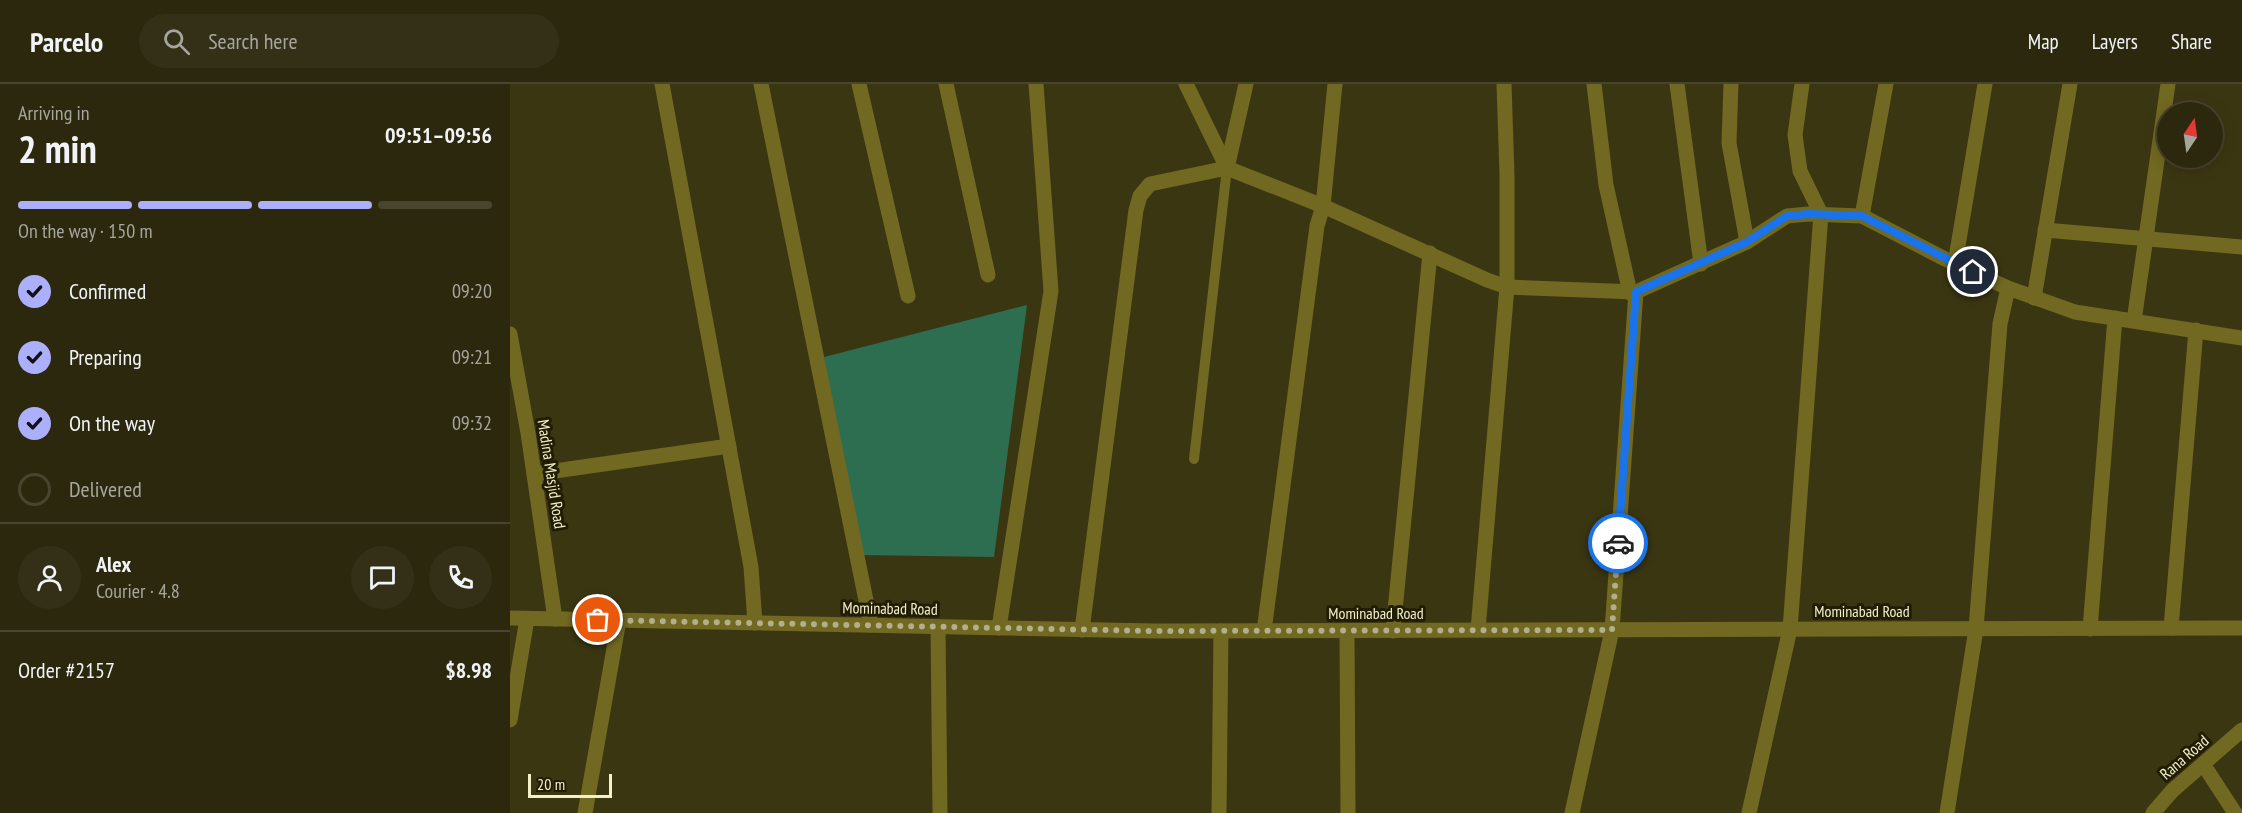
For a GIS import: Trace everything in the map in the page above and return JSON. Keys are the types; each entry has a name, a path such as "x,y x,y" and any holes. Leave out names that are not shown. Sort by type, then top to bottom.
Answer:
{"street":[{"path":"662,84 751,567 755,623"},
{"path":"761,84 871,626"},
{"path":"859,84 908,296"},
{"path":"946,84 988,275"},
{"path":"999,628 1051,291 1036,84"},
{"path":"1186,84 1227,168"},
{"path":"1227,168 1246,84"},
{"path":"1264,631 1317,225 1323,206 1335,84"},
{"path":"1478,630 1507,287 1504,84"},
{"path":"1572,813 1612,630 1633,292 1606,184 1594,84"},
{"path":"1677,84 1701,264"},
{"path":"1731,84 1729,143 1747,242"},
{"path":"1749,813 1790,629 1821,214 1800,171 1795,135 1802,84"},
{"path":"1862,216 1886,84"},
{"path":"1955,264 1985,84"},
{"path":"2034,298 2070,84"},
{"path":"2134,321 2168,84"},
{"path":"1082,630 1136,210 1140,196 1150,184 1227,168 1323,206 1507,287 1633,292 1747,242 1787,216 1821,214 1862,216 1955,264 2008,288 2075,312 2242,338"},
{"path":"2046,230 2242,247"},
{"path":"1393,631 1430,254"},
{"path":"1947,813 1976,629 2000,324 2008,288"},
{"path":"2090,629 2115,318"},
{"path":"2171,628 2196,330"},
{"name":"Madina Masjid Road","path":"510,334 534,474 555,619"},
{"path":"534,474 729,446"},
{"name":"Mominabad Road","path":"510,618 1221,631 2242,628"},
{"path":"510,720 527,619"},
{"path":"585,813 619,620"},
{"path":"938,627 939,813"},
{"path":"1347,630 1348,813"},
{"path":"1219,813 1221,631"},
{"name":"Rana Road","path":"2153,813 2172,791 2242,730"},
{"path":"2203,764 2235,813"}],"lane":[{"path":"1194,459 1227,168"}],"green space":[{"path":"1027,305 994,557 861,555 824,357"}],"way so far":[{"path":"598,620 1155,631 1612,630 1618,543"}],"route":[{"path":"1618,543 1636,292 1747,242 1787,216 1809,214 1862,216 1973,272"}]}
